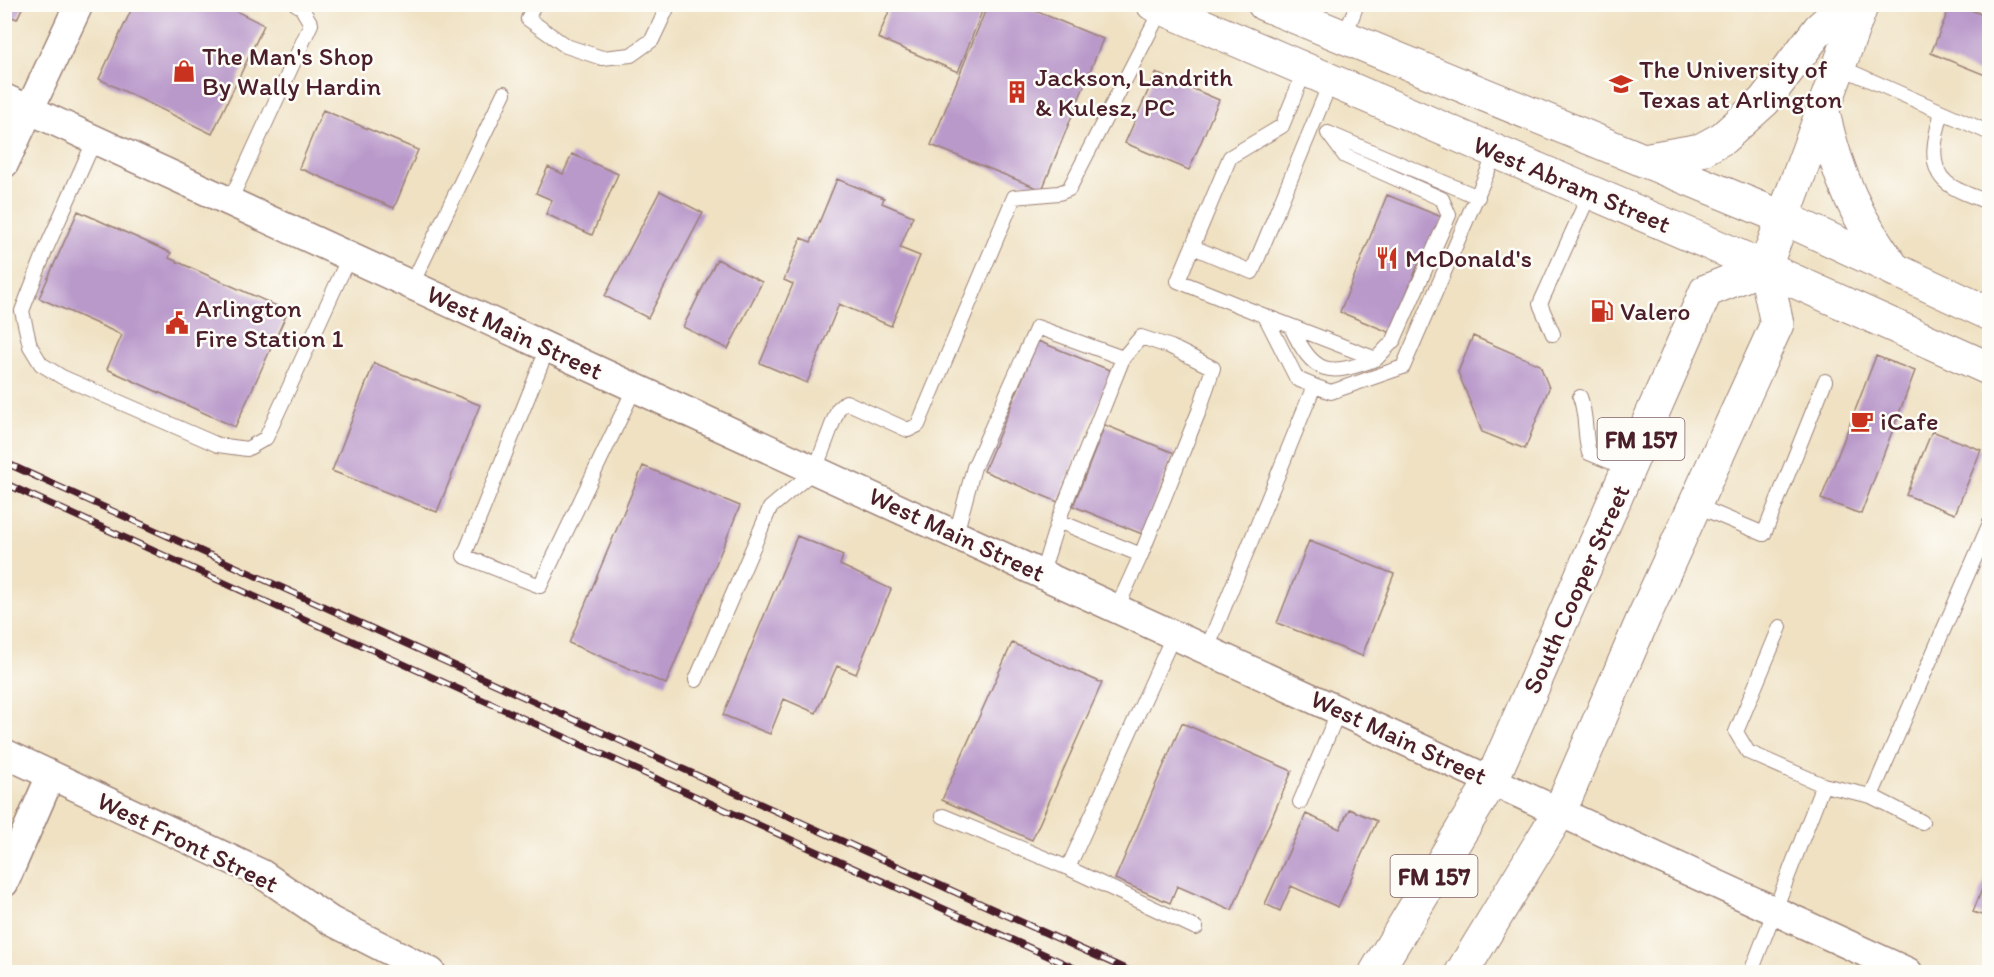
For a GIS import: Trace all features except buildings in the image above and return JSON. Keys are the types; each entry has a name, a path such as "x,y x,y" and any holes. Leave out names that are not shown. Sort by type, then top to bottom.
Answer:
{"main road":[{"name":"West Abram Street","path":"1264,4 1784,218 1989,314"},
{"path":"1643,160 1701,150 1723,138 1764,100 1820,28 1847,4"},
{"path":"1765,267 1862,4"},
{"name":"West Abram Street","path":"1158,6 1765,267 1989,369"},
{"path":"1823,113 1831,147 1848,194 1870,238 1895,270"},
{"name":"South Cooper Street","path":"1492,780 1706,291 1765,267"},
{"name":"FM 157","path":"1462,972 1560,811 1643,619 1777,324 1765,267"},
{"name":"FM 157","path":"1376,972 1492,780"}],"street":[{"path":"4,164 17,104 79,4"},
{"name":"West Main Street","path":"17,104 1908,972"},
{"name":"West Front Street","path":"4,753 262,874 331,921 419,970"},
{"path":"4,883 51,775"}],"lane":[{"path":"230,201 311,24 301,7 296,4"},
{"path":"534,4 528,19 566,46 602,58 631,56 652,40 669,4"},
{"path":"1344,38 1357,4"},
{"path":"1981,4 1989,8"},
{"path":"696,680 770,508 815,470 838,409 846,402 908,430 918,425 1014,197 1059,193 1069,189 1158,6"},
{"path":"1840,67 1989,133"},
{"path":"1193,247 1252,272 1312,126 1318,75"},
{"path":"1318,75 1282,126 1230,157 1178,281 1376,359"},
{"path":"412,284 504,93"},
{"path":"1942,112 1935,138 1935,162 1946,183 1989,203"},
{"path":"1312,126 1478,197"},
{"path":"1291,327 1303,353 1313,363 1331,370 1349,369 1376,359 1394,340 1449,215 1442,199 1345,156 1328,133"},
{"path":"95,139 46,249 22,311 23,326 30,346 41,364 87,389 218,445 247,449 266,438 350,255"},
{"path":"1265,316 1298,379 1314,386 1331,392 1403,367 1496,152"},
{"path":"1553,334 1540,304 1590,193"},
{"path":"956,534 974,467 1037,327 1124,358"},
{"path":"1042,573 1058,521 1124,358 1141,337 1171,347 1213,368 1199,411 1117,608"},
{"path":"548,347 464,556 540,586 634,387"},
{"path":"1695,505 1764,534 1825,381"},
{"path":"1207,649 1314,386"},
{"path":"1580,397 1585,410 1585,437 1589,453 1628,469"},
{"path":"1058,521 1141,555"},
{"path":"1871,796 1989,523"},
{"path":"1780,627 1737,732 1748,752 1823,786 1871,796 1922,822"},
{"path":"1068,868 1174,634"},
{"path":"1300,802 1339,710"},
{"path":"1751,972 1823,786"},
{"path":"943,816 1068,868 1196,928"}],"railway":[{"path":"4,462 1132,972"},
{"path":"4,483 1083,972"}],"place":[{"name":"The Man's Shop By Wally Hardin","path":"184,71"},
{"name":"The University of Texas at Arlington","path":"1621,84"},
{"name":"Jackson, Landrith & Kulesz, PC","path":"1017,92"},
{"name":"McDonald's","path":"1387,258"},
{"name":"Valero","path":"1602,311"},
{"name":"Arlington Fire Station 1","path":"177,323"},
{"name":"iCafe","path":"1862,421"}]}
